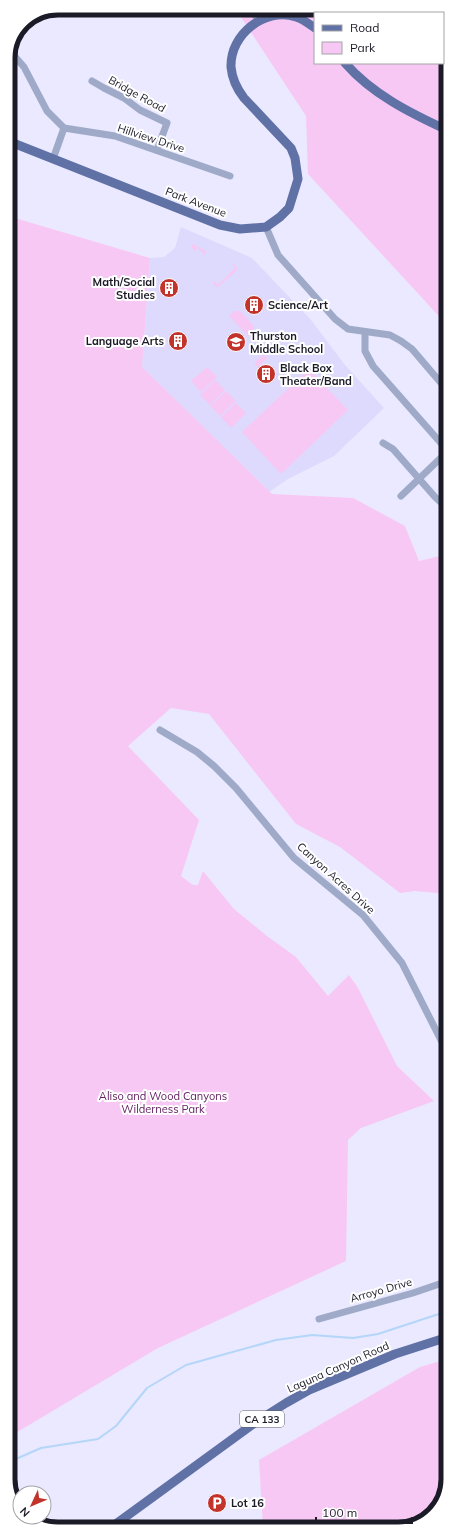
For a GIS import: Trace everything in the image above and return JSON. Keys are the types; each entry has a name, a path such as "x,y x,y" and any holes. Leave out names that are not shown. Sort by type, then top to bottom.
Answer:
{"main road":[{"name":"Park Avenue","path":"15,145 220,225 240,229 266,226 280,217 289,208 298,178 295,158 291,148 237,89 231,67 232,56 235,47 248,28 259,20 272,16 285,15 300,19 314,27"},
{"path":"346,64 359,77 388,99 409,112 441,127"},
{"name":"Laguna Canyon Road","path":"119,1522 256,1422 286,1402 309,1390 395,1354 441,1338"}],"street":[{"path":"255,15 259,20"},
{"path":"15,57 24,67 47,111 64,128 52,159"},
{"name":"Bridge Road","path":"92,81 124,98 140,110 168,123 157,150"},
{"name":"Hillview Drive","path":"64,128 115,136 230,176"},
{"path":"266,226 278,255 335,320 348,329 390,335 401,341 412,349 441,383"},
{"path":"365,332 365,351 373,366 441,444"},
{"path":"383,443 393,449 441,502"},
{"path":"401,496 441,457"},
{"name":"Canyon Acres Drive","path":"160,730 197,752 214,766 236,788 294,858 364,915 402,963 441,1039"},
{"name":"Arroyo Drive","path":"319,1319 413,1293 441,1283"}],"shaded area":[{"name":"Thurston Middle School","path":"181,227 252,258 311,320 345,365 384,408 334,456 288,479 269,492 142,367 150,258 164,257 175,248"}],"green space":[{"path":"240,15 314,15 314,64 441,64 441,318 308,174 306,116"},
{"name":"Aliso and Wood Canyons Wilderness Park","path":"15,218 150,258 142,367 272,494 353,498 405,526 419,561 441,557 441,893 415,891 400,893 340,847 296,824 209,714 171,708 128,746 199,820 181,876 193,885 198,885 203,871 234,909 296,957 328,996 349,975 358,988 397,1066 434,1101 361,1128 348,1140 346,1261 158,1348 15,1433"},
{"path":"193,244 207,252 200,258 204,254 198,248 194,251 191,245"},
{"path":"233,263 237,268 236,271 218,287 215,286 213,282 215,281 218,285 235,268 232,264"},
{"path":"234,311 240,311 254,326 253,331 248,336 229,316"},
{"path":"264,354 267,358 258,367 254,363"},
{"path":"207,367 217,377 201,392 191,381"},
{"path":"309,369 348,410 281,474 242,432"},
{"path":"215,380 225,390 210,405 200,395"},
{"path":"226,391 236,401 220,416 210,406"},
{"path":"236,403 246,413 231,428 221,417"},
{"path":"441,1361 441,1479 438,1496 426,1511 415,1519 398,1522 263,1522 259,1460 420,1367"}],"waterway":[{"path":"15,1459 41,1448 98,1439 116,1426 147,1388 186,1365 276,1340 312,1335 353,1338 378,1334 441,1313"}],"place":[{"name":"Math/Social Studies","path":"169,288"},
{"name":"Science/Art","path":"254,305"},
{"name":"Language Arts","path":"178,341"},
{"name":"Thurston Middle School","path":"236,342"},
{"name":"Black Box Theater/Band","path":"266,374"},
{"name":"Lot 16","path":"217,1503"}]}
